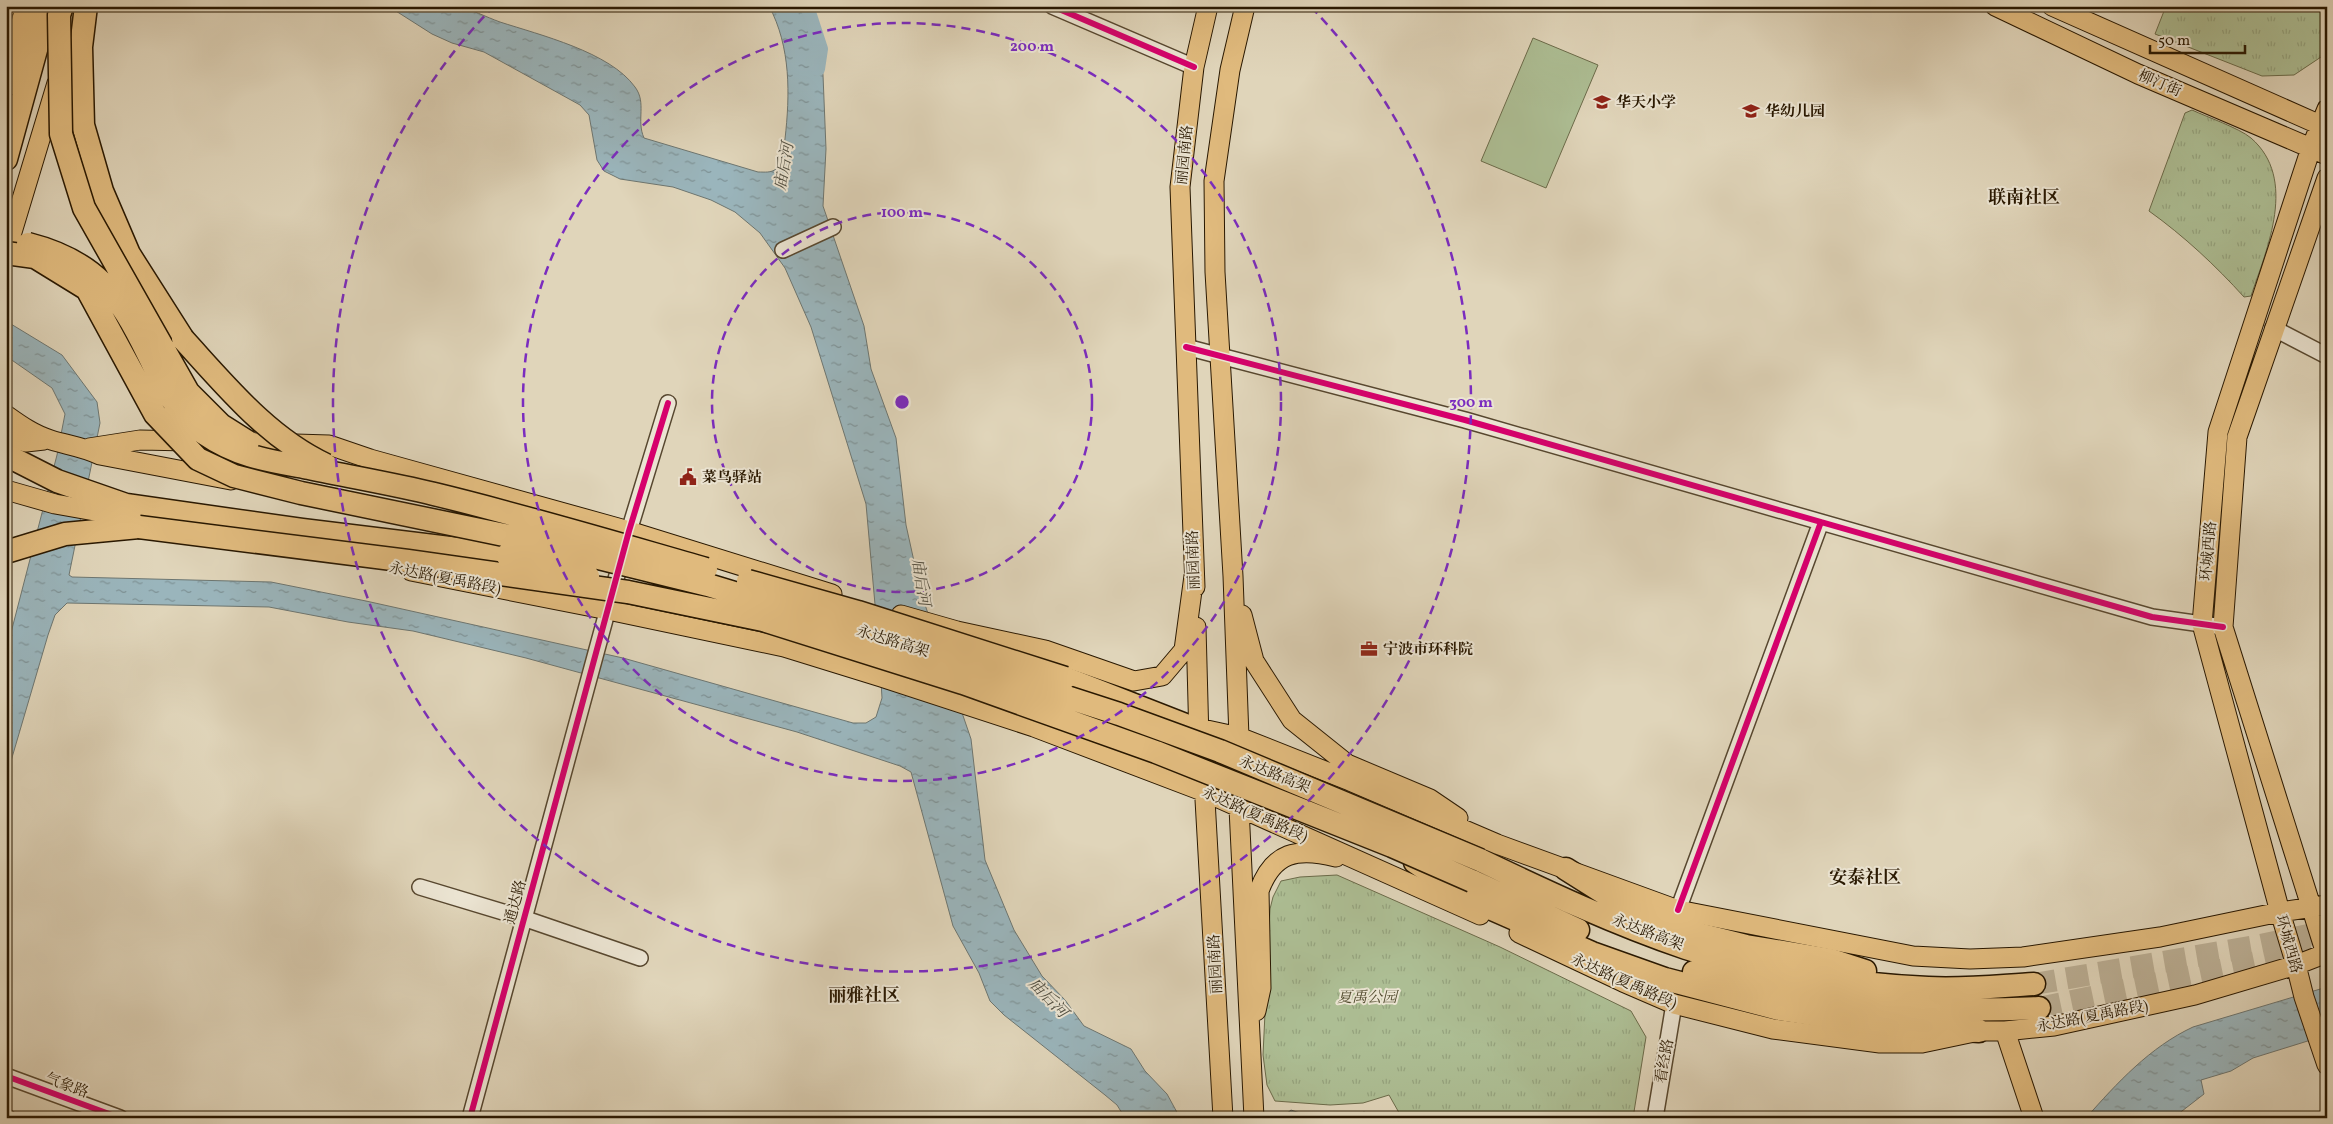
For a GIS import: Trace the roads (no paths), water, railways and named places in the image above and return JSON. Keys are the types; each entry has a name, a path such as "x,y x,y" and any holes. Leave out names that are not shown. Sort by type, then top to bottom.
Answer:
{"highway":[{"path":"6,85 27,6"},
{"path":"6,158 48,6"},
{"path":"62,6 59,15 62,134 84,208 188,392 222,425 278,462"},
{"path":"86,6 81,47 83,125 102,191 129,254 183,339 249,411 308,457 366,484 514,537"},
{"path":"6,241 29,244 58,252 87,269 112,292 148,353 162,385 184,417 205,434 247,456 434,494 609,541 858,612 1066,678 1198,730"},
{"path":"6,253 35,258 87,289 155,414 198,459 234,476 301,493 514,537"},
{"path":"6,455 57,481 126,505 302,530 507,555 568,568 628,592"},
{"path":"6,552 64,534 139,527 408,561 628,592"},
{"name":"永达路高架","path":"514,537 708,584 938,655 1119,714 1228,755 1480,860 1566,901 1686,948 1747,964 1809,974 1929,988 1973,988 2034,984"},
{"name":"永达路高架","path":"628,592 762,620 963,682 1156,752 1392,846 1469,889 1616,947 1676,968 1825,999 1897,1007 1988,1010 2039,1008"},
{"path":"1566,869 1623,905 1698,934 1746,946 1830,960 1929,988"},
{"path":"1469,889 1592,953 1665,979 1779,1009 1876,1024 1979,1031"}],"main road":[{"path":"6,253 80,6"},
{"name":"丽园南路","path":"1208,6 1194,68 1180,187 1198,730 1205,792 1223,1116"},
{"name":"丽园南路","path":"1245,6 1230,70 1214,181 1215,272 1233,576 1239,737 1239,808 1254,1114"},
{"name":"柳汀街","path":"1995,6 2138,74 2319,151"},
{"name":"柳汀街","path":"2052,6 2325,121"},
{"name":"环城西路","path":"2325,121 2319,151 2218,432 2202,624 2304,997 2327,1065"},
{"name":"环城西路","path":"2326,955 2319,906 2223,627 2237,437 2273,328 2327,178"},
{"path":"6,415 28,430 50,440 94,452 622,557 826,610 1198,730 1239,737 1350,781 1497,844 1678,910 1913,956 1970,959 2024,957 2160,937 2280,912 2319,906"},
{"path":"6,437 26,442 50,440"},
{"path":"94,452 140,440 329,445 370,459 629,531 957,631 1045,650 1134,681 1162,676 1184,650 1194,576"},
{"name":"永达路(夏禹路段)","path":"6,490 54,504 608,610 784,646 1034,727 1205,792 1373,866 1674,1004 1773,1029 1880,1043 1922,1043 1979,1031 2005,1031 2054,1026 2195,995 2326,955"},
{"path":"1233,576 1254,661 1292,720 1347,764 1430,799 1497,844"},
{"path":"1250,1042 1261,988 1259,891 1270,868 1279,859 1291,854 1327,854 1373,866"},
{"path":"2005,1031 2034,1118"}],"street":[{"path":"1052,6 1075,10 1194,68"},
{"path":"783,250 833,227"},
{"path":"2273,328 2327,356"},
{"path":"1186,347 1465,420 2152,617 2223,627"},
{"name":"通达路","path":"470,1118 629,531 668,403"},
{"path":"1678,910 1821,522"},
{"path":"420,887 523,918 640,958"},
{"name":"看经路","path":"1655,1118 1674,1004"},
{"name":"气象路","path":"6,1076 120,1118"}],"water":[{"path":"388,6 456,6 592,54 624,75 639,93 641,125 644,138 758,172 765,172 776,169 782,159 788,105 785,54 776,22 769,6 810,6 817,33 823,75 826,149 823,206 864,326 871,369 896,438 906,525 921,593 971,739 985,860 1014,930 1042,976 1065,1000 1084,1026 1131,1049 1145,1071 1167,1094 1179,1116 1183,1118 1125,1118 1117,1105 1004,1015 990,1001 979,973 953,926 911,772 900,766 797,732 526,658 413,631 348,622 269,607 67,603 55,615 48,635 6,778 6,652 57,455 65,414 52,388 6,356 6,321 62,355 97,402 100,423 69,575 72,577 271,582 623,658 853,723 866,723 876,717 882,698 866,504 811,327 785,268 760,233 735,212 711,200 673,187 620,179 604,171 597,160 589,115 580,105 484,52 452,43 432,34"},
{"path":"2327,987 2327,1035 2253,1058 2231,1071 2201,1080 2204,1094 2173,1118 2086,1118 2148,1055 2177,1035 2193,1027"},
{"path":"1291,1110 1314,1118 1281,1118"},
{"path":"1364,1112 1379,1118 1346,1118"}],"waterway":[{"name":"庙后河","path":"807,6 821,49 818,69"}],"tunnel":[{"path":"2034,984 2256,946 2327,931"},
{"path":"2039,1008 2312,951"}],"place":[{"name":"华天小学","path":"1602,102"},
{"name":"华幼儿园","path":"1751,111"},
{"name":"菜鸟驿站","path":"688,477"},
{"name":"宁波市环科院","path":"1369,649"}],"district":[{"name":"联南社区","path":"2024,197"},
{"name":"安泰社区","path":"1865,877"},
{"name":"丽雅社区","path":"864,995"}],"park label":[{"name":"夏禹公园","path":"1367,997"}]}
